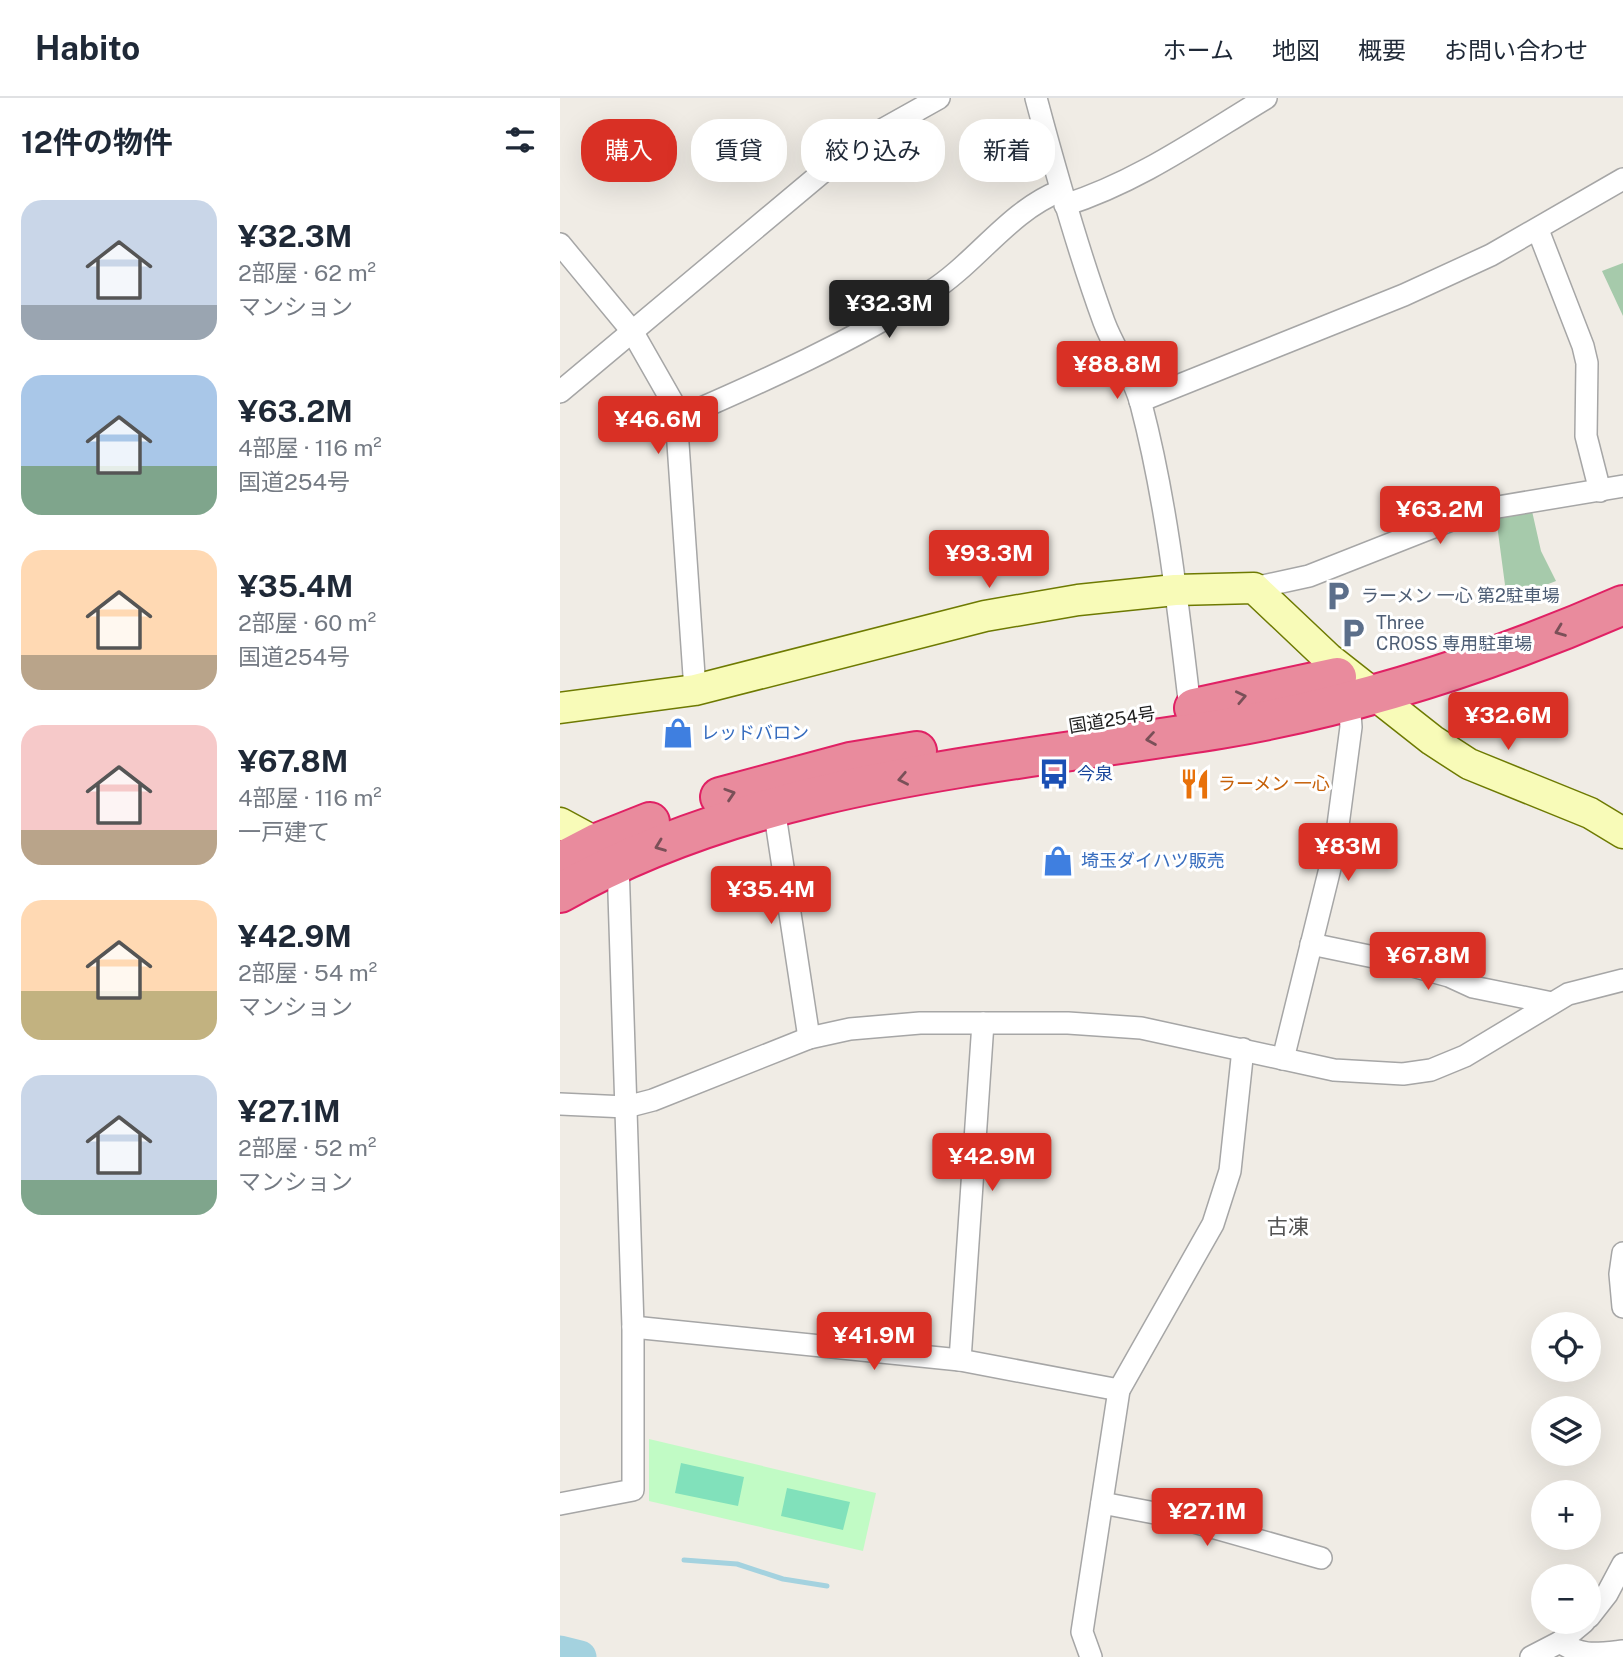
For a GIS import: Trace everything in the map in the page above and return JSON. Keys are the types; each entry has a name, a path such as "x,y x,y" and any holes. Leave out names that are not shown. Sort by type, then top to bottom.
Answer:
{"highway":[{"name":"国道254号","path":"608,853 689,807 772,780 850,762 1191,708 1358,689 1484,632 1623,578"},
{"name":"国道254号","path":"608,853 700,831 774,808 943,771 1221,729 1358,689 1490,657 1623,605"},
{"path":"560,862 608,853"},
{"path":"560,893 608,853"}],"street":[{"path":"560,392 855,145 939,98"},
{"path":"1035,98 1063,198 1112,344 1140,401 1175,590 1191,708"},
{"path":"695,690 677,429 681,417 788,370 931,291 962,269 1017,218 1046,197 1097,195 1144,171 1266,98"},
{"path":"1140,401 1404,295 1538,230 1623,179"},
{"path":"1538,230 1583,346 1587,363 1586,436 1600,491"},
{"path":"560,244 632,331 681,417"},
{"path":"560,708 695,690 985,616 1078,600 1175,590 1254,588 1309,576 1474,511 1623,486"},
{"path":"1254,588 1358,689 1432,740 1469,764 1590,814 1623,833"},
{"path":"1283,1059 1335,848 1358,689"},
{"path":"774,808 808,1038"},
{"path":"560,823 608,853 626,1107 633,1327 633,1490 560,1504"},
{"path":"1311,944 1398,962 1449,976 1473,987 1552,1003"},
{"path":"560,1104 626,1107 653,1100 808,1038 887,1025 1068,1023 1141,1028 1283,1059 1374,1073 1431,1070 1465,1056 1552,1003 1586,987 1623,980"},
{"path":"960,1360 983,1023"},
{"path":"1091,1657 1082,1632 1119,1390 1213,1224 1230,1171 1242,1049"},
{"path":"1623,1253 1620,1274 1623,1307"},
{"path":"633,1327 960,1360 1119,1390"},
{"path":"1102,1503 1176,1517 1321,1558"},
{"path":"1601,1602 1623,1564"},
{"path":"1531,1657 1570,1634"},
{"path":"1560,1642 1574,1653 1586,1655 1623,1651"}],"green space":[{"path":"1623,263 1623,316 1602,271"},
{"path":"1532,511 1541,551 1556,581 1507,600 1496,517"},
{"path":"649,1439 876,1493 863,1551 649,1501"},
{"path":"681,1463 744,1477 738,1506 675,1493"},
{"path":"787,1488 850,1502 843,1530 781,1516"}],"waterway":[{"path":"684,1560 737,1564 783,1579 827,1586"},
{"path":"560,1652 580,1657"}],"place":[{"name":"ラーメン 一心 第2駐車場","path":"1338,596"},
{"name":"Three CROSS 専用駐車場","path":"1353,633"},
{"name":"レッドバロン","path":"678,733"},
{"name":"今泉","path":"1054,774"},
{"name":"ラーメン 一心","path":"1195,784"},
{"name":"埼玉ダイハツ販売","path":"1058,861"}],"district":[{"name":"古凍","path":"1288,1227"}]}
